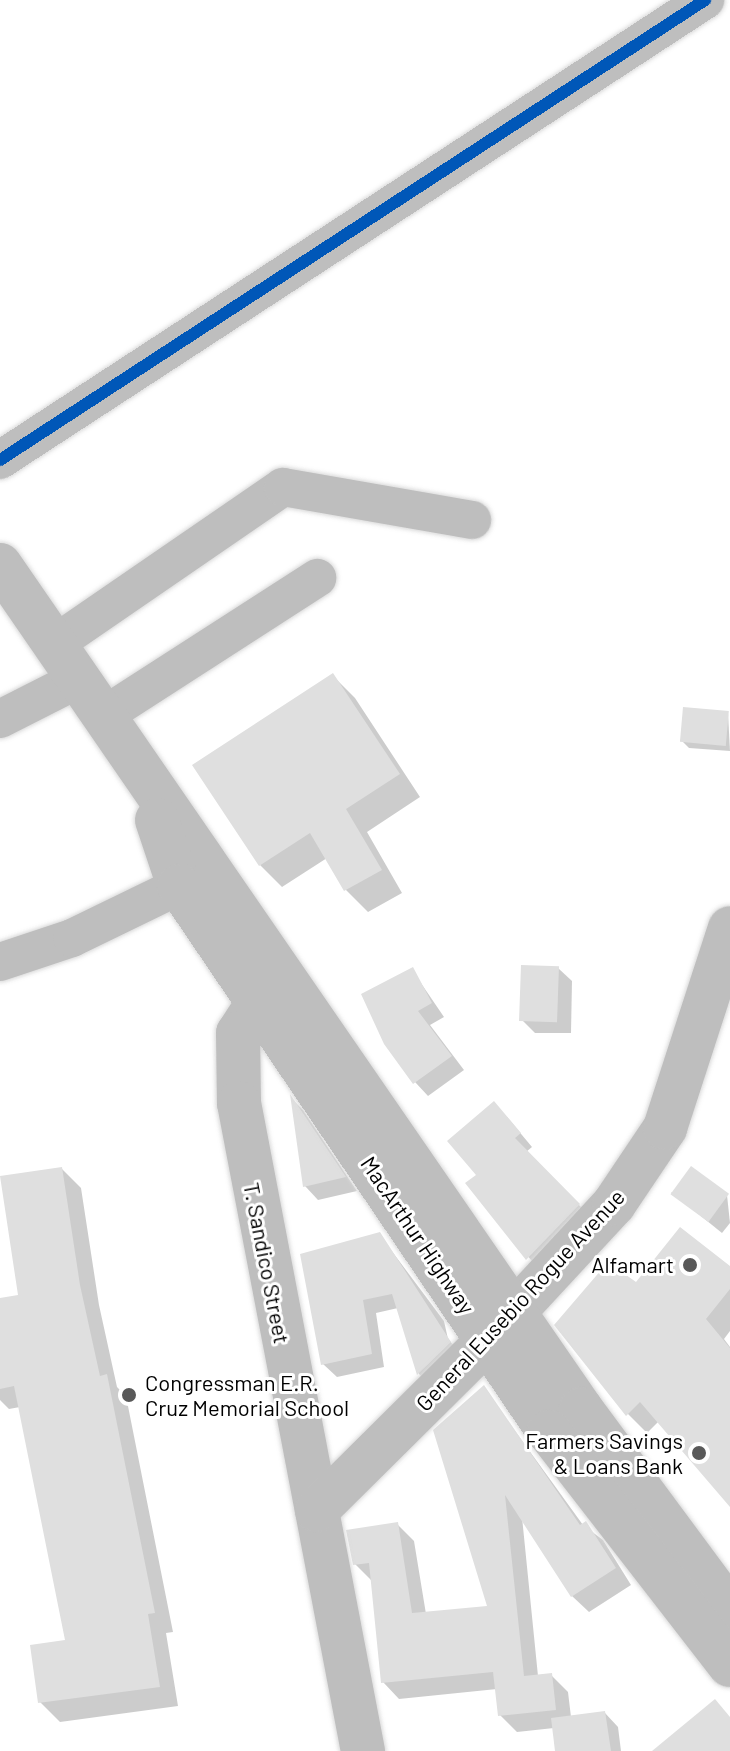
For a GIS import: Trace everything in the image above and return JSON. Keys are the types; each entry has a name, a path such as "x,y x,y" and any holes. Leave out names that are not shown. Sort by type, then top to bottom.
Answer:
{"main road":[{"name":"MacArthur Highway","path":"0,565 103,716 274,992 502,1324 642,1494 724,1632"},
{"name":"MacArthur Highway","path":"145,783 179,886 274,992"},
{"name":"General Eusebio Rogue Avenue","path":"317,1510 502,1324 614,1204 665,1128 730,928"},
{"name":"T. Sandico Street","path":"274,992 238,1033 239,1103 363,1751"}],"street":[{"path":"0,460 705,0"},
{"path":"0,719 64,663 283,487 472,520"},
{"path":"103,716 317,578"},
{"path":"0,962 72,938 179,886"}],"building":[{"path":"333,673 400,774 346,809 382,870 344,891 310,833 259,866 192,765"},
{"path":"683,707 729,711 726,746 680,742"},
{"path":"521,965 559,966 557,1022 519,1021"},
{"path":"413,967 432,1003 418,1011 452,1056 413,1084 384,1044 361,994"},
{"path":"290,1094 346,1177 303,1187"},
{"path":"494,1101 521,1133 515,1138 580,1204 526,1260 465,1183 476,1175 447,1141"},
{"path":"691,1166 729,1194 708,1222 670,1194"},
{"path":"62,1167 80,1285 100,1376 107,1374 155,1613 148,1614 160,1687 38,1703 30,1645 65,1640 14,1386 0,1389 0,1298 18,1295 0,1176"},
{"path":"680,1227 730,1266 730,1289 706,1319 730,1348 730,1507 640,1402 626,1416 554,1325 608,1262 636,1282"},
{"path":"380,1232 451,1342 417,1375 392,1294 363,1300 372,1354 321,1365 300,1254"},
{"path":"484,1385 580,1525 586,1521 616,1568 571,1597 505,1495 524,1676 552,1673 556,1710 498,1716 493,1672 381,1683 369,1563 353,1565 346,1530 398,1522 412,1613 487,1606 433,1430"},
{"path":"715,1699 730,1717 730,1751 652,1751"},
{"path":"605,1711 611,1751 555,1751 551,1718"}],"cycle path":[{"path":"0,460 705,0"}],"place":[{"name":"Alfamart","path":"690,1265"},
{"name":"Congressman E.R. Cruz Memorial School","path":"129,1395"},
{"name":"Farmers Savings & Loans Bank","path":"699,1453"}]}
